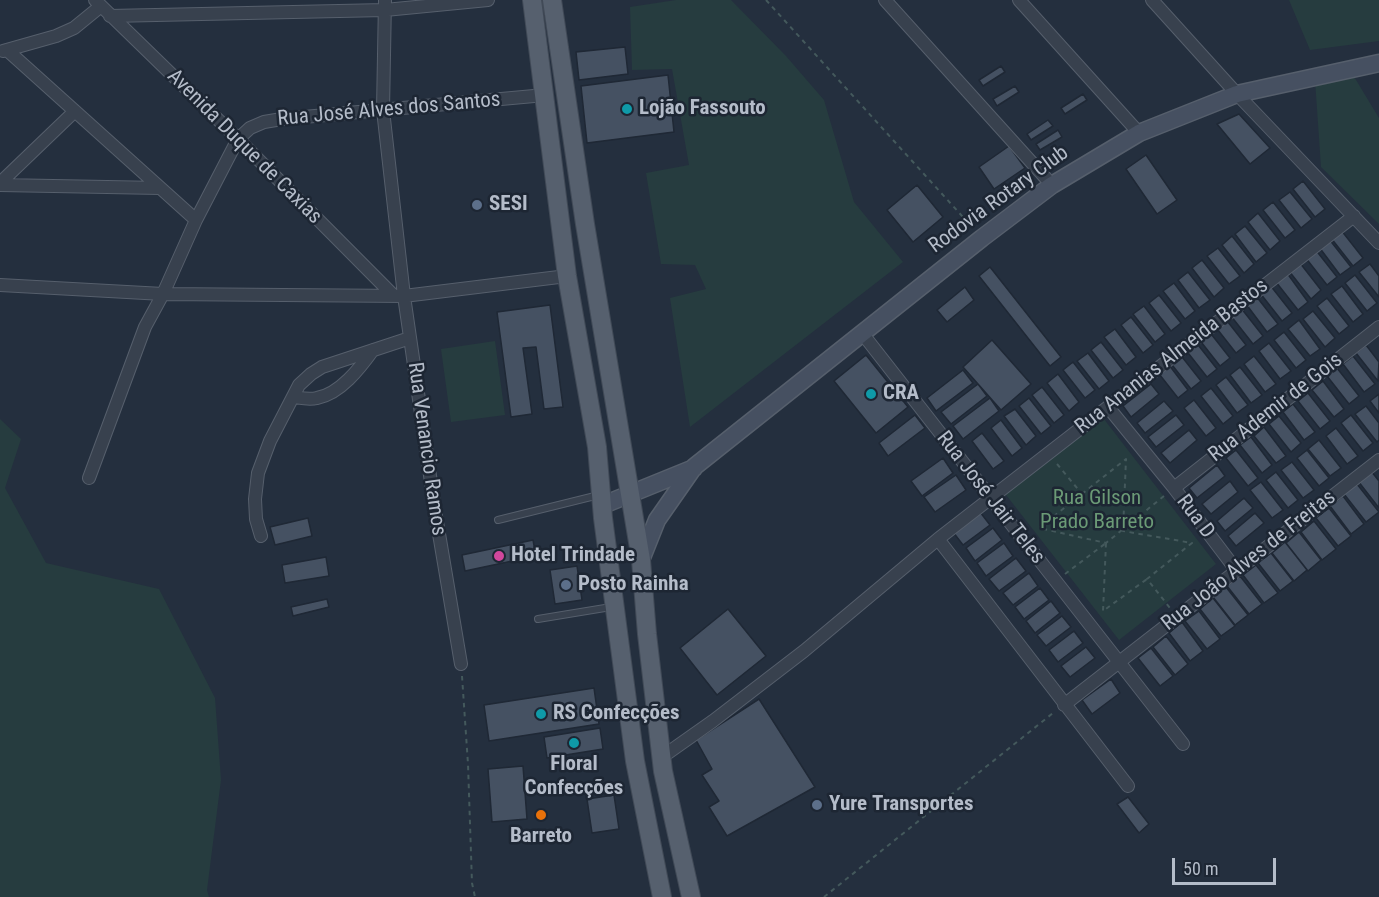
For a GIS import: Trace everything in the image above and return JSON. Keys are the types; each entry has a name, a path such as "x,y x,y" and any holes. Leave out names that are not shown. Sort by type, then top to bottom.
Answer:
{"main road":[{"path":"531,0 567,276 597,447 634,747 662,897"},
{"path":"552,0 585,224 641,560 661,750 691,897"},
{"name":"Rodovia Rotary Club","path":"694,467 1052,184 1139,133 1237,94 1379,63"},
{"path":"561,231 585,224"},
{"path":"603,499 630,494 694,467"},
{"path":"641,560 657,520 694,467"},
{"path":"634,747 661,750"}],"street":[{"path":"4,51 57,36 74,28 102,7 385,5 488,0"},
{"path":"885,0 1052,184"},
{"path":"1019,0 1139,133"},
{"path":"1152,0 1237,94 1379,243"},
{"name":"Rua Venancio Ramos","path":"385,5 383,110 398,295 410,339 435,510 461,664"},
{"name":"Avenida Duque de Caxias","path":"102,7 398,295"},
{"path":"4,51 75,111 196,220"},
{"name":"Rua José Alves dos Santos","path":"238,139 250,128 264,122 545,95"},
{"path":"0,184 75,111"},
{"path":"89,478 144,327 163,294 196,220 238,139"},
{"path":"0,184 160,188"},
{"name":"Rua Ananias Almeida Bastos","path":"661,750 713,721 804,651 938,539 1048,452 1354,216"},
{"path":"0,285 163,294 398,295 567,276"},
{"name":"Rua Ademir de Gois","path":"1174,488 1379,327"},
{"name":"Rua José Jair Teles","path":"862,333 1183,744"},
{"path":"261,536 256,519 255,499 258,473 270,441 299,385 322,367 410,339"},
{"path":"293,397 319,398 332,391 361,367 374,350"},
{"name":"Rua D","path":"1108,406 1174,488 1236,572"},
{"name":"Rua João Alves de Freitas","path":"1064,705 1379,460"},
{"path":"938,539 1128,786"}],"lane":[{"path":"498,520 603,499"},
{"path":"538,619 615,607"}],"path":[{"path":"766,0 982,238"},
{"path":"1048,452 1082,494"},
{"path":"1106,543 1039,528 1126,459 1123,531"},
{"path":"1065,574 1123,531 1174,488"},
{"path":"1106,543 1103,611 1192,543 1123,531"},
{"path":"1147,579 1177,618"},
{"path":"461,664 468,764 472,883 475,897"},
{"path":"824,897 1064,705"}],"green space":[{"path":"676,0 731,0 786,56 824,100 854,202 903,262 690,427 670,298 706,289 695,265 661,264 646,173 689,165 672,69 632,70 630,7"},
{"path":"1289,0 1379,0 1379,41 1310,50"},
{"path":"1353,75 1379,118 1379,224 1321,167 1315,80"},
{"path":"495,341 505,415 451,422 441,349"},
{"name":"Rua Gilson Prado Barreto","path":"1100,414 1216,564 1119,640 1003,491"},
{"path":"0,419 21,439 5,488 46,563 159,589 215,698 221,780 207,890 209,897 0,897"}],"building":[{"path":"625,47 628,74 579,80 576,52"},
{"path":"1001,66 1005,72 983,86 979,80"},
{"name":"Lojão Fassouto","path":"668,75 674,132 587,143 581,86"},
{"path":"1015,86 1019,92 997,106 993,99"},
{"path":"1083,94 1087,100 1065,114 1061,108"},
{"path":"1239,114 1270,148 1250,164 1217,124"},
{"path":"1048,120 1053,126 1031,140 1027,134"},
{"path":"1058,130 1062,137 1040,150 1036,144"},
{"path":"1009,146 1025,168 994,189 979,167"},
{"path":"1146,155 1177,200 1157,214 1126,169"},
{"path":"1303,181 1325,209 1315,217 1293,189"},
{"path":"917,185 943,217 913,242 887,210"},
{"path":"1290,192 1312,219 1301,228 1279,200"},
{"path":"1273,202 1295,230 1285,238 1263,210"},
{"path":"1258,213 1280,241 1270,250 1248,222"},
{"path":"1245,226 1267,253 1256,262 1235,234"},
{"path":"1341,230 1363,258 1353,266 1331,238"},
{"path":"1232,236 1254,264 1244,273 1222,245"},
{"path":"1329,239 1351,267 1340,275 1319,247"},
{"path":"1218,248 1240,276 1229,284 1207,256"},
{"path":"1315,249 1337,277 1327,285 1305,257"},
{"path":"1202,260 1224,288 1214,297 1192,268"},
{"path":"1300,263 1321,290 1311,299 1289,271"},
{"path":"1370,264 1379,276 1379,297 1359,272"},
{"path":"990,267 1061,357 1050,366 979,276"},
{"path":"1188,272 1210,300 1199,308 1178,280"},
{"path":"1287,273 1308,302 1298,310 1276,282"},
{"path":"1355,275 1377,303 1367,311 1345,283"},
{"path":"1174,283 1195,311 1185,319 1163,291"},
{"path":"1270,285 1292,313 1282,321 1260,293"},
{"path":"1342,286 1363,314 1353,322 1331,294"},
{"path":"965,287 974,300 947,322 937,310"},
{"path":"1159,295 1181,323 1171,331 1149,303"},
{"path":"1256,296 1278,324 1267,332 1246,304"},
{"path":"1327,298 1349,326 1339,334 1317,306"},
{"path":"550,305 563,407 544,409 536,347 523,348 532,414 511,417 497,312"},
{"path":"1144,306 1165,334 1155,342 1133,314"},
{"path":"1241,308 1263,336 1253,344 1231,316"},
{"path":"1313,311 1335,338 1325,347 1303,319"},
{"path":"1131,317 1153,345 1143,353 1121,325"},
{"path":"1224,317 1246,345 1236,353 1214,325"},
{"path":"1299,320 1320,349 1310,356 1288,329"},
{"path":"1115,329 1136,357 1126,365 1104,337"},
{"path":"1208,330 1230,358 1220,366 1198,338"},
{"path":"1284,332 1306,360 1296,368 1274,340"},
{"path":"992,340 1031,384 1001,410 963,367"},
{"path":"1195,341 1217,369 1207,377 1185,349"},
{"path":"1101,342 1123,370 1113,378 1091,350"},
{"path":"1269,343 1291,371 1280,379 1259,351"},
{"path":"1366,345 1379,362 1378,381 1356,353"},
{"path":"1088,353 1109,381 1099,389 1077,361"},
{"path":"1179,353 1201,381 1191,389 1169,361"},
{"name":"CRA","path":"866,355 908,407 876,433 834,381"},
{"path":"1254,356 1276,384 1265,392 1244,364"},
{"path":"1353,356 1375,384 1364,392 1343,364"},
{"path":"1166,361 1188,390 1178,398 1156,370"},
{"path":"1073,362 1095,390 1085,398 1063,370"},
{"path":"1240,367 1262,395 1251,403 1230,375"},
{"path":"1337,368 1359,396 1349,404 1327,376"},
{"path":"963,370 973,383 936,411 927,398"},
{"path":"1058,374 1079,402 1069,411 1047,383"},
{"path":"1226,377 1248,405 1237,413 1216,385"},
{"path":"1323,381 1344,409 1334,417 1312,390"},
{"path":"978,384 987,396 951,424 941,412"},
{"path":"1151,384 1159,394 1131,417 1123,406"},
{"path":"1042,387 1064,415 1054,423 1032,395"},
{"path":"1211,388 1233,416 1223,424 1201,396"},
{"path":"1308,393 1330,421 1320,429 1298,401"},
{"path":"1379,394 1379,413 1370,401"},
{"path":"990,398 999,411 963,439 953,426"},
{"path":"1029,398 1051,426 1041,434 1019,406"},
{"path":"1194,400 1216,428 1206,436 1184,408"},
{"path":"1164,401 1173,411 1145,433 1137,423"},
{"path":"1293,404 1315,432 1304,440 1283,412"},
{"path":"1366,406 1379,423 1377,442 1355,414"},
{"path":"1015,409 1036,436 1026,445 1004,416"},
{"path":"915,415 925,428 888,456 879,443"},
{"path":"1176,415 1184,425 1156,447 1148,437"},
{"path":"1351,415 1373,443 1363,451 1341,423"},
{"path":"1279,416 1301,443 1291,452 1269,424"},
{"path":"1001,420 1022,448 1012,456 991,428"},
{"path":"1264,427 1286,456 1276,463 1254,436"},
{"path":"1336,428 1358,456 1347,464 1326,436"},
{"path":"1189,430 1197,440 1170,463 1161,453"},
{"path":"982,433 1004,461 993,469 972,441"},
{"path":"1251,437 1272,465 1262,473 1240,445"},
{"path":"1319,440 1341,468 1330,476 1308,449"},
{"path":"1236,450 1258,478 1248,486 1226,458"},
{"path":"1307,450 1329,478 1319,486 1297,458"},
{"path":"943,458 953,473 922,496 911,481"},
{"path":"1292,462 1314,490 1303,498 1281,470"},
{"path":"1217,465 1225,476 1197,498 1189,488"},
{"path":"1371,471 1379,481 1379,508 1358,481"},
{"path":"1276,472 1298,500 1288,508 1266,480"},
{"path":"956,475 966,490 935,512 924,497"},
{"path":"1230,481 1238,492 1211,514 1202,504"},
{"path":"1261,482 1283,510 1272,518 1250,490"},
{"path":"1357,484 1379,512 1366,522 1344,494"},
{"path":"1343,496 1364,524 1351,534 1330,506"},
{"path":"1244,498 1253,508 1225,531 1217,521"},
{"path":"1329,508 1351,536 1338,546 1316,518"},
{"path":"980,512 990,525 963,545 953,532"},
{"path":"1255,513 1264,523 1236,546 1228,536"},
{"path":"308,518 312,536 275,545 270,527"},
{"path":"1314,521 1336,549 1322,560 1301,532"},
{"path":"993,528 1002,540 975,561 966,548"},
{"path":"1299,532 1321,560 1308,571 1286,543"},
{"name":"Hotel Trindade","path":"533,540 536,556 465,571 462,555"},
{"path":"1285,542 1307,570 1294,581 1272,553"},
{"path":"1004,543 1013,556 986,576 977,563"},
{"path":"1271,553 1293,581 1280,591 1258,563"},
{"path":"326,557 329,576 285,583 282,565"},
{"path":"1016,558 1026,571 999,591 989,579"},
{"path":"1256,565 1278,593 1264,603 1243,575"},
{"name":"Posto Rainha","path":"577,566 582,600 555,604 550,570"},
{"path":"1029,573 1038,586 1013,605 1003,593"},
{"path":"1240,576 1262,604 1249,614 1227,586"},
{"path":"1226,587 1248,615 1235,625 1213,597"},
{"path":"1040,588 1049,600 1024,619 1015,607"},
{"path":"1213,598 1235,626 1221,636 1200,609"},
{"path":"327,599 329,607 293,616 291,607"},
{"path":"1051,601 1060,613 1035,633 1026,621"},
{"path":"728,609 766,656 717,695 680,648"},
{"path":"1199,611 1220,639 1207,649 1185,621"},
{"path":"1062,616 1071,627 1046,646 1037,635"},
{"path":"1182,622 1203,651 1190,661 1169,633"},
{"path":"1074,631 1083,643 1058,662 1049,650"},
{"path":"1166,636 1188,664 1175,675 1153,647"},
{"path":"1086,647 1095,658 1070,677 1061,666"},
{"path":"1151,648 1173,676 1160,686 1138,658"},
{"path":"1111,679 1120,693 1092,714 1082,700"},
{"name":"RS Confecções","path":"594,688 599,724 489,741 484,705"},
{"path":"759,699 815,787 727,836 709,807 719,801 702,775 712,769 696,740"},
{"name":"Floral Confecções","path":"600,728 603,749 547,758 544,737"},
{"path":"523,766 527,819 492,822 488,769"},
{"path":"614,795 619,829 592,833 587,799"},
{"path":"1128,797 1149,824 1139,833 1117,804"}],"place":[{"name":"Lojão Fassouto","path":"627,109"},
{"name":"SESI","path":"477,205"},
{"name":"CRA","path":"871,394"},
{"name":"Hotel Trindade","path":"499,556"},
{"name":"Posto Rainha","path":"566,585"},
{"name":"RS Confecções","path":"541,714"},
{"name":"Floral Confecções","path":"574,743"},
{"name":"Yure Transportes","path":"817,805"},
{"name":"Barreto","path":"541,815"}]}
